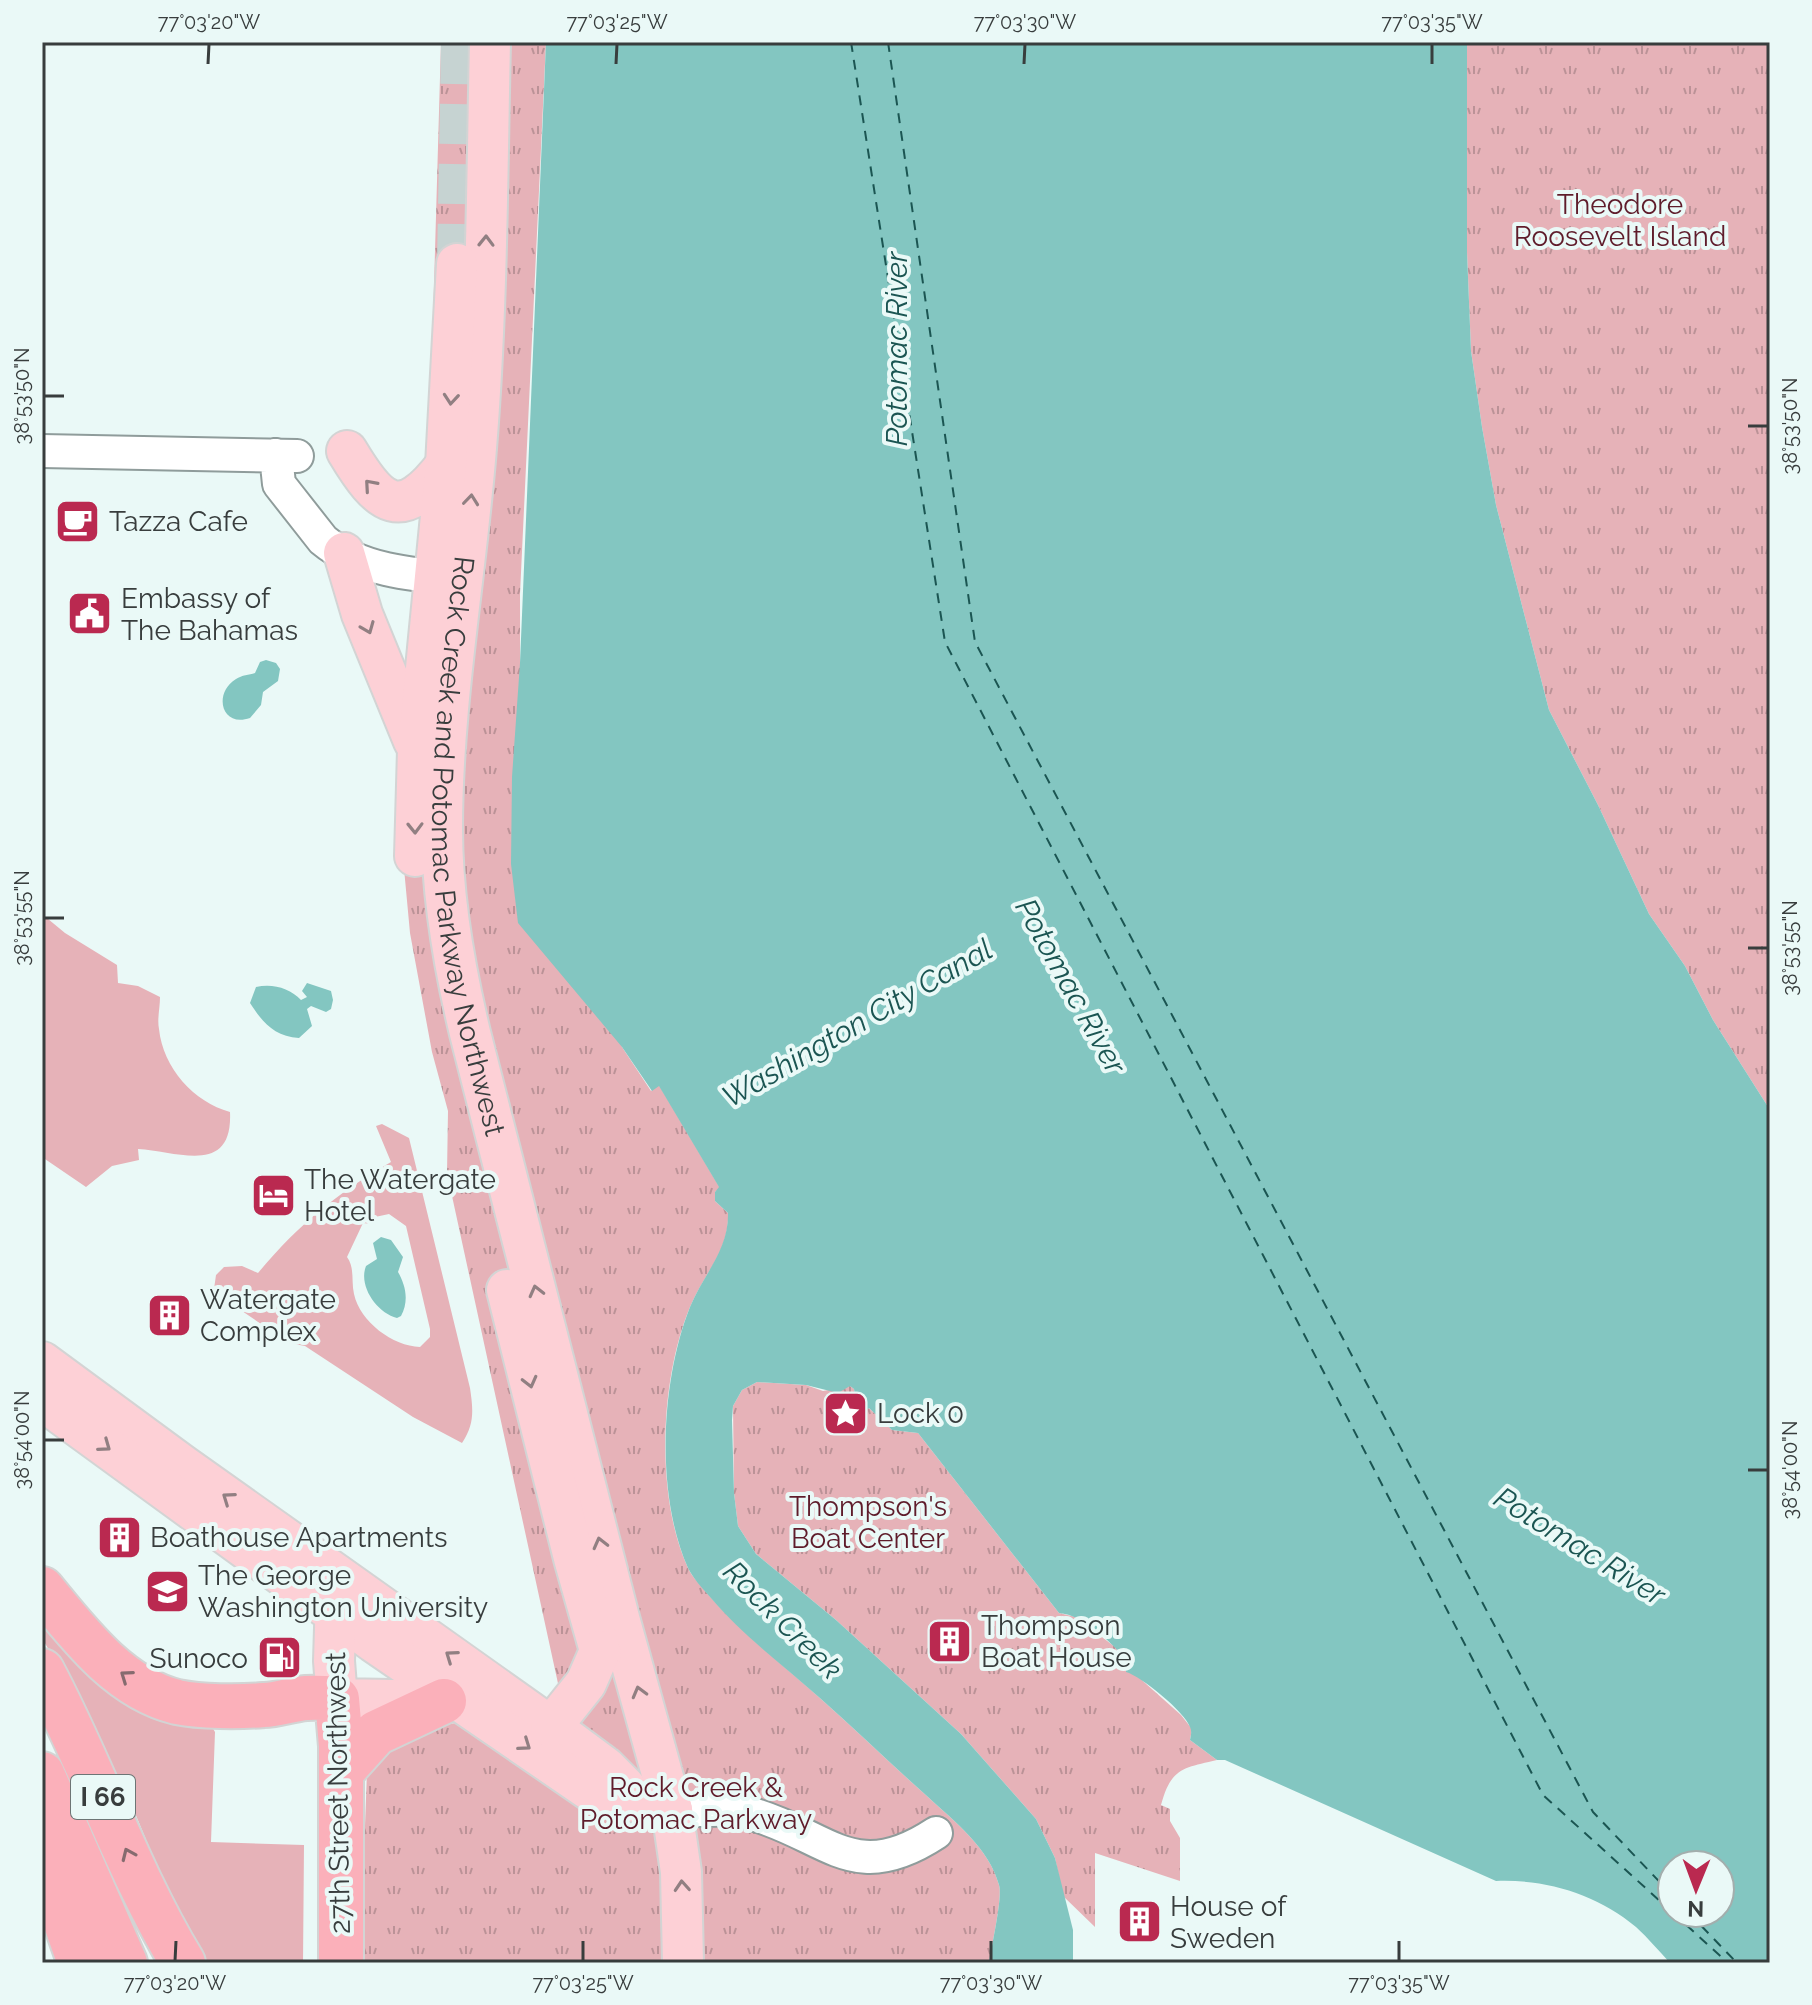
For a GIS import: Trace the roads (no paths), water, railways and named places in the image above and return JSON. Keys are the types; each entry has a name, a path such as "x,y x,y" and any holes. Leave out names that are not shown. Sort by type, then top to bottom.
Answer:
{"highway":[{"path":"42,1589 88,1643 126,1677 159,1696 178,1702 265,1705 305,1698 337,1699"},
{"name":"I 66","path":"42,1671 161,1925 183,1963"},
{"name":"27th Street Northwest","path":"337,1699 341,1772 341,1963"},
{"path":"265,1705 300,1714 317,1725 341,1772 358,1751 386,1727 452,1702"},
{"path":"42,1774 125,1963"},
{"path":"42,1855 80,1963"}],"main road":[{"name":"Rock Creek and Potomac Parkway Northwest","path":"490,42 483,345 476,452 448,577 418,750 416,867 433,991 574,1558 600,1651 681,1872 683,1963"},
{"name":"Rock Creek and Potomac Parkway Northwest","path":"457,264 446,465 448,714 443,791 444,871 453,952 474,1049 615,1603 657,1807 654,1873 657,1963"},
{"path":"347,451 366,483 381,497 390,500 409,500 417,496 446,465"},
{"path":"344,553 362,614 418,750"},
{"path":"42,1362 336,1595 452,1702 594,1793 657,1807"},
{"path":"42,1400 336,1595 514,1701 657,1807"},
{"name":"27th Street Northwest","path":"336,1595 334,1661 337,1699"},
{"path":"551,1727 586,1683 600,1651"},
{"path":"337,1699 514,1701"}],"street":[{"path":"42,451 287,456 278,480 323,540 344,553 390,569 448,577"},
{"path":"657,1807 739,1811 767,1819 835,1849 863,1856 882,1857 900,1853 936,1833"}],"water":[{"path":"546,42 1467,42 1467,252 1471,351 1496,505 1549,710 1649,914 1685,966 1713,1020 1770,1110 1770,1963 1670,1963 1636,1927 1588,1897 1552,1886 1496,1881 1225,1760 1217,1760 1190,1740 1190,1727 1172,1704 1142,1680 1126,1672 1126,1659 1104,1637 1078,1618 1059,1613 918,1433 892,1430 869,1408 840,1427 829,1415 855,1394 850,1386 838,1393 806,1385 757,1382 742,1390 733,1406 734,1493 738,1526 756,1554 836,1620 961,1734 1036,1819 1055,1858 1073,1930 1073,1963 989,1963 1000,1891 994,1872 979,1847 848,1723 722,1611 688,1568 677,1539 670,1506 666,1472 668,1402 680,1336 695,1295 720,1251 728,1213 715,1201 715,1192 719,1187 659,1086 652,1091 622,1047 518,923 511,864 512,777 520,663"},
{"path":"260,662 276,663 280,669 278,681 263,692 261,705 250,718 232,718 224,708 224,692 236,679 255,673"},
{"path":"307,983 331,991 333,1000 331,1009 326,1012 311,1006 307,1009 312,1026 299,1038 270,1027 250,1003 256,987 262,986 286,990 301,1000 307,997 302,991"},
{"path":"381,1237 391,1240 403,1257 398,1272 406,1299 401,1316 397,1318 376,1305 365,1282 366,1266 377,1259 373,1243"}],"tunnel":[{"path":"457,264 461,42"}],"place":[{"name":"Tazza Cafe","path":"78,521"},
{"name":"Embassy of The Bahamas","path":"90,614"},
{"name":"The Watergate Hotel","path":"273,1195"},
{"name":"Watergate Complex","path":"169,1315"},
{"name":"Lock 0","path":"846,1413"},
{"name":"Boathouse Apartments","path":"119,1537"},
{"name":"The George Washington University","path":"167,1591"},
{"name":"Thompson Boat House","path":"950,1641"},
{"name":"Sunoco","path":"279,1658"},
{"name":"House of Sweden","path":"1139,1922"}],"park label":[{"name":"Theodore Roosevelt Island","path":"1620,220"},
{"name":"Thompson's Boat Center","path":"868,1522"},
{"name":"Rock Creek & Potomac Parkway","path":"696,1803"}],"water label":[{"name":"Potomac River","path":"896,349"},
{"name":"Potomac River","path":"1071,986"},
{"name":"Washington City Canal","path":"857,1023"},
{"name":"Potomac River","path":"1580,1546"},
{"name":"Rock Creek","path":"783,1620"}]}
